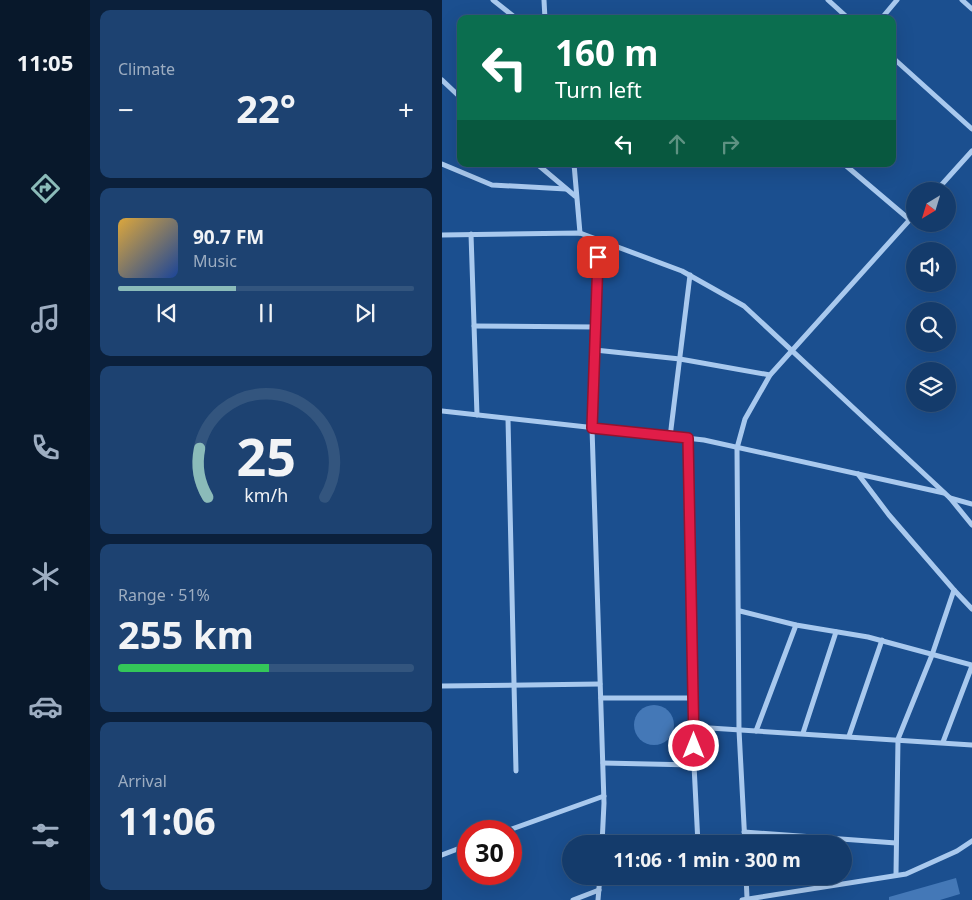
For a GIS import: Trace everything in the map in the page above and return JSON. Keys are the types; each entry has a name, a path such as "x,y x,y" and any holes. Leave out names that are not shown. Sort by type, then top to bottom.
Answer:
{"street":[{"path":"493,0 512,15"},
{"path":"544,0 545,15"},
{"path":"828,0 845,15"},
{"path":"884,15 897,0"},
{"path":"962,0 972,9"},
{"path":"896,61 972,128"},
{"path":"442,80 457,94"},
{"path":"944,182 972,151"},
{"path":"442,164 492,185 566,188"},
{"path":"541,167 575,196"},
{"path":"574,167 575,196 580,233"},
{"path":"848,167 906,217"},
{"path":"744,835 739,730 740,611 737,448 745,419 770,375 906,224"},
{"path":"442,235 580,233 690,275 744,306 945,493 972,525"},
{"path":"471,234 477,415"},
{"path":"598,239 592,428 604,796 602,835"},
{"path":"670,436 690,275"},
{"path":"474,326 596,326"},
{"path":"595,350 680,359 770,375"},
{"path":"442,412 688,438 945,493"},
{"path":"508,419 516,771"},
{"path":"688,438 694,765 698,835"},
{"path":"857,474 889,515 972,609"},
{"path":"950,498 972,504"},
{"path":"896,875 898,739 932,655 954,590"},
{"path":"740,611 796,625 882,640 972,666 943,742"},
{"path":"756,730 796,625"},
{"path":"803,734 836,632"},
{"path":"849,736 882,640"},
{"path":"442,686 600,684"},
{"path":"601,698 693,698"},
{"path":"694,727 972,745"},
{"path":"603,763 694,765"},
{"path":"522,825 604,796"},
{"path":"744,832 896,843"},
{"path":"746,885 745,899 906,874 957,851 972,841"},
{"path":"442,855 457,849"},
{"path":"598,900 599,885"},
{"path":"573,900 599,890"}],"building":[{"path":"654,705 668,711 674,725 668,739 654,745 640,739 634,725 640,711"},
{"path":"956,878 960,894 940,900 889,900 889,897"}],"route":[{"path":"598,257 592,428 688,438 694,746"}]}
